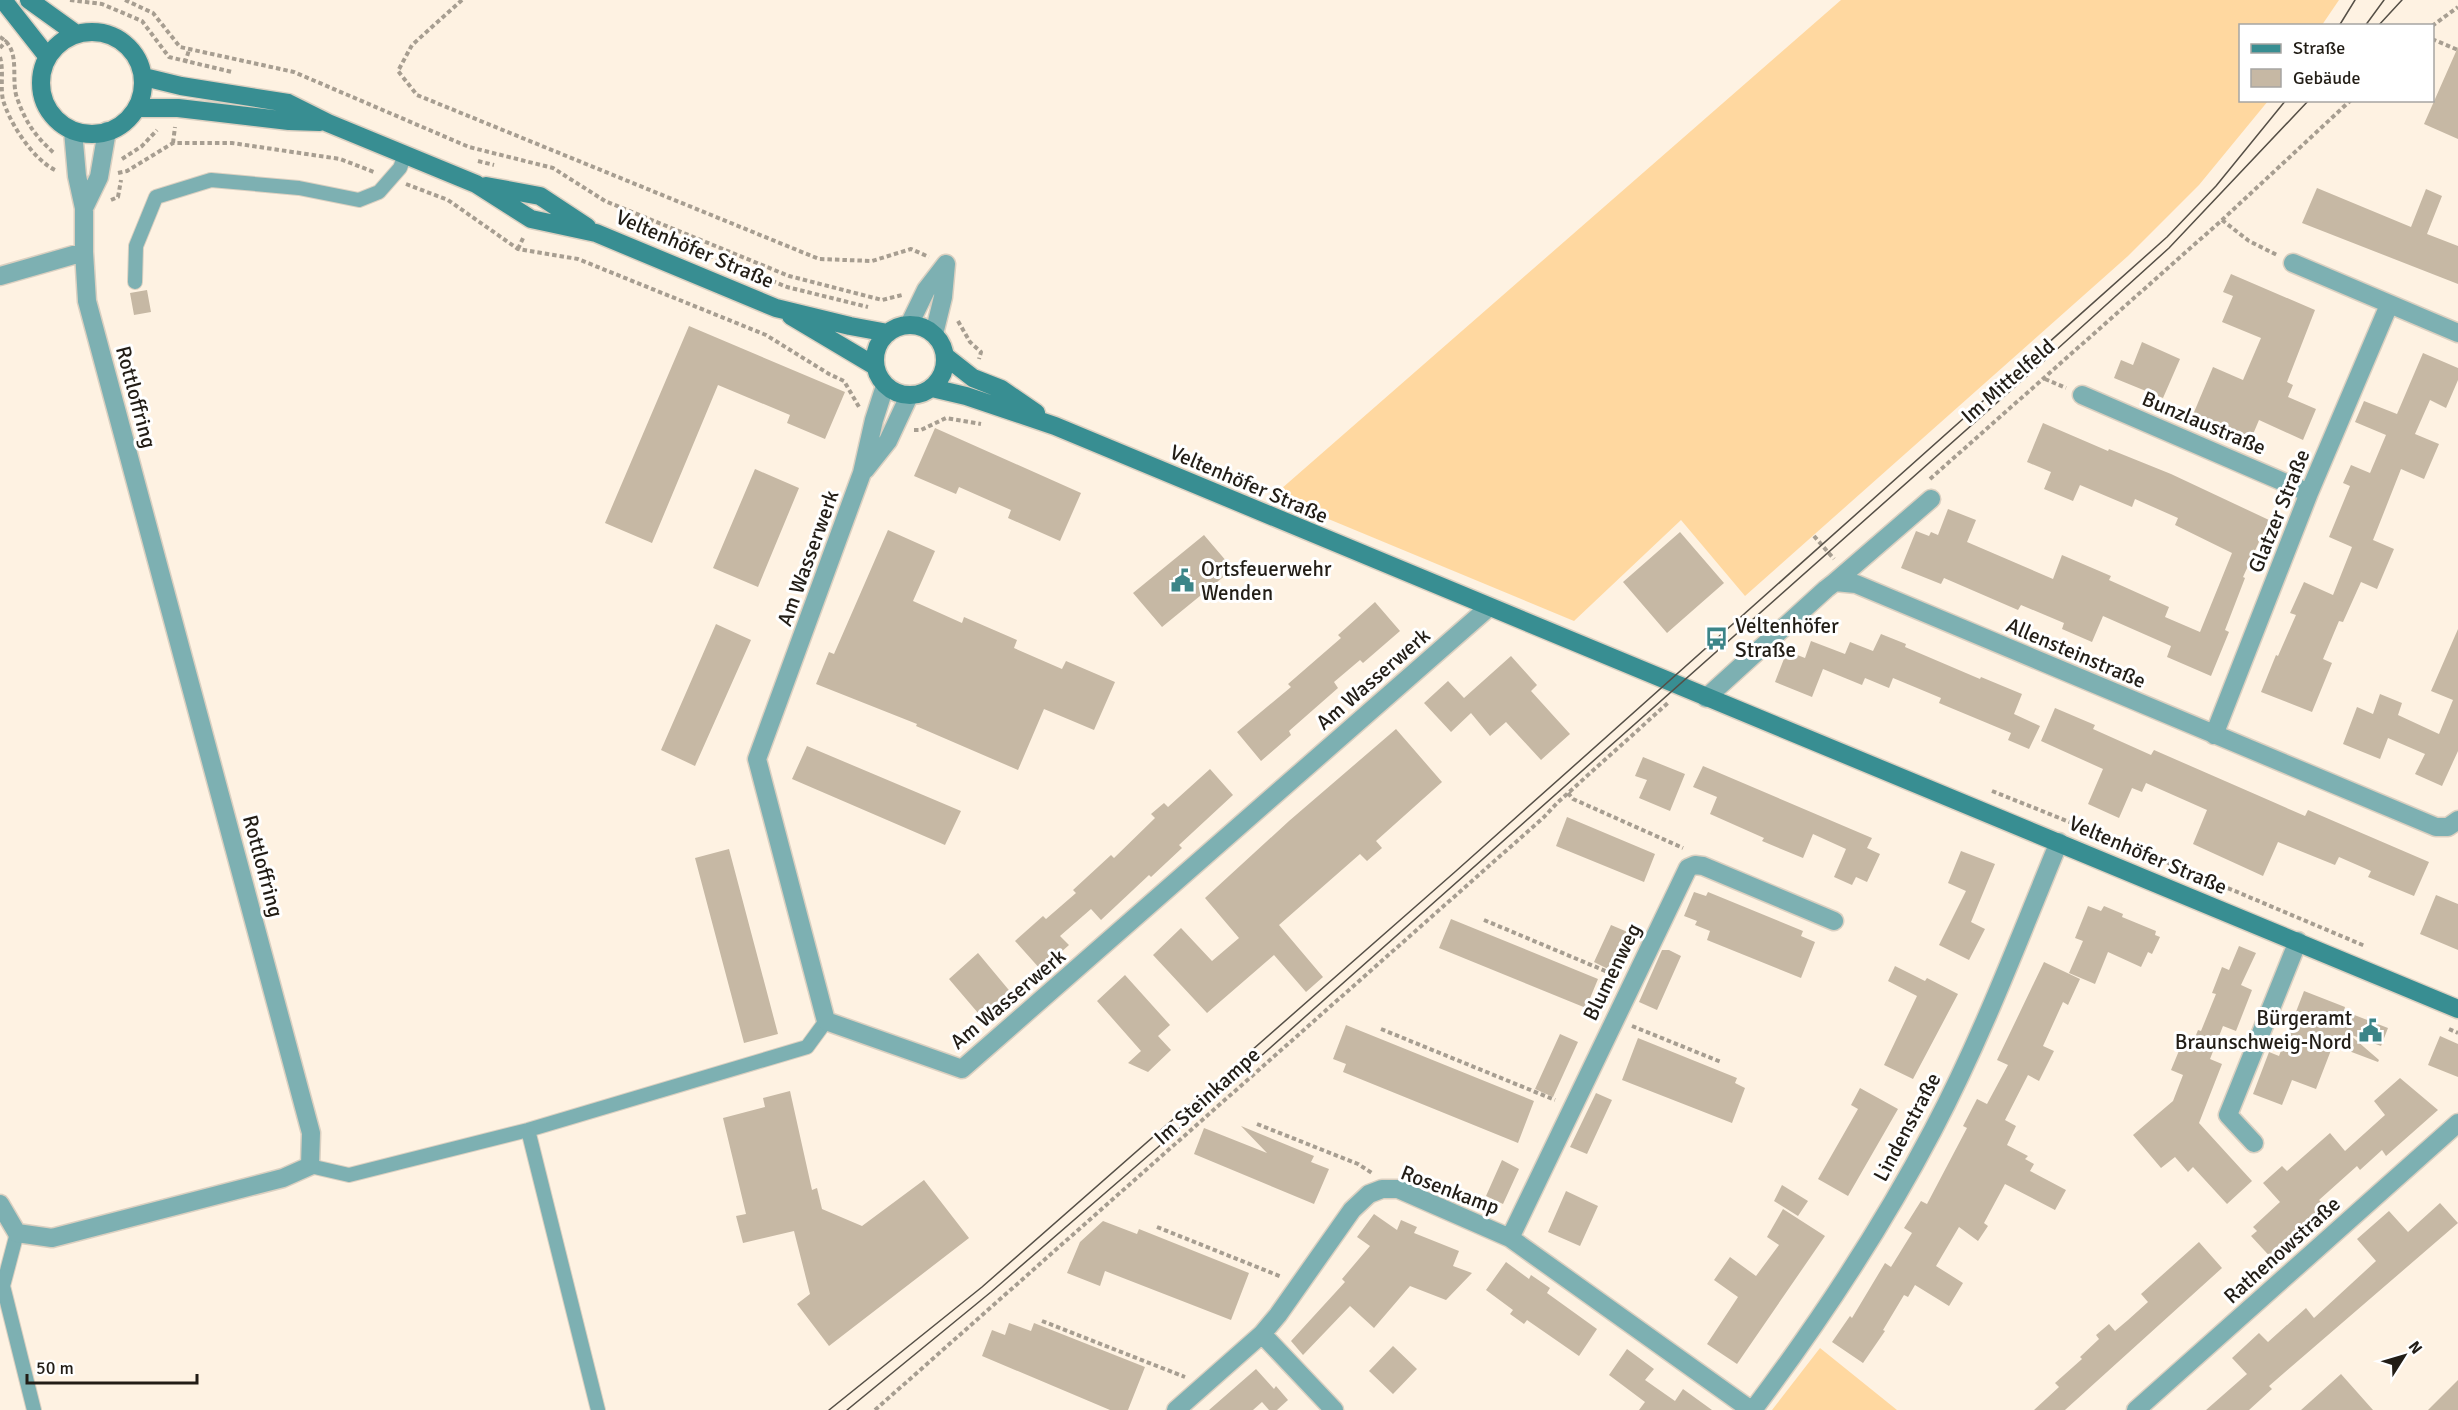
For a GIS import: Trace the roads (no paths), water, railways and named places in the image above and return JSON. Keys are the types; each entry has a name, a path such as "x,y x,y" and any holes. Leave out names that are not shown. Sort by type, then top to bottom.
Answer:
{"street":[{"path":"3,0 47,56"},
{"path":"30,0 75,33"},
{"path":"99,31 120,39 137,55 144,77 144,93 138,108 119,128 93,135 73,131 60,124 47,109 40,82 47,56 59,42 75,33 99,31"},
{"name":"Veltenhöfer Straße","path":"144,77 181,86 288,103 327,123 476,184 531,219 596,232 776,308 875,366"},
{"name":"Veltenhöfer Straße","path":"138,108 178,108 289,121 327,123"},
{"name":"Rottloffring","path":"73,131 84,208 87,302 311,1133 310,1166"},
{"name":"Rottloffring","path":"84,208 100,170 107,131"},
{"path":"0,276 84,252"},
{"path":"2293,263 2458,333"},
{"path":"946,264 934,334 918,326 909,325 926,290 946,264"},
{"name":"Glatzer Straße","path":"2214,735 2309,493 2389,305"},
{"name":"Veltenhöfer Straße","path":"776,308 850,327 888,333 897,327 909,325"},
{"path":"888,333 880,342 875,354 875,366 885,386 897,393 909,396 921,394 932,388 940,379 945,368 945,356"},
{"name":"Veltenhöfer Straße","path":"934,334 942,344 945,356 973,378 1001,389 1054,426"},
{"path":"862,473 874,420 885,386"},
{"name":"Veltenhöfer Straße","path":"932,388 966,396 1054,426 2458,1009"},
{"name":"Bunzlaustraße","path":"2082,395 2309,493"},
{"path":"862,473 888,441 909,396"},
{"name":"Am Wasserwerk","path":"862,473 757,759 826,1021 962,1069 1488,608"},
{"path":"1706,698 1835,582 1927,492"},
{"name":"Allensteinstraße","path":"1835,582 1856,584 2436,827 2448,827 2458,820"},
{"name":"Lindenstraße","path":"1757,1408 1862,1255 1933,1129 2005,977 2059,842"},
{"name":"Blumenweg","path":"1510,1238 1688,868 1695,865 1703,866 1834,921"},
{"path":"2254,1143 2228,1115 2298,941"},
{"name":"Rathenowstraße","path":"2136,1410 2458,1123"},
{"path":"0,1204 17,1233 52,1238 283,1178 310,1166"},
{"name":"Rosenkamp","path":"1176,1410 1262,1334 1352,1210 1369,1194 1382,1188 1398,1189 1510,1238 1757,1408"},
{"path":"1262,1334 1334,1410"}],"lane":[{"path":"135,282 136,246 156,197 211,180 299,188 359,200 379,192 400,168 405,155"},
{"path":"310,1166 349,1175 528,1130 807,1047 826,1021"},
{"path":"528,1130 598,1410"},
{"path":"17,1233 3,1286 34,1410"}],"tram line":[{"path":"2340,24 2355,0"},
{"path":"2366,24 2384,0"},
{"path":"2380,24 2402,0"},
{"path":"829,1410 982,1287 1456,871 2167,237 2216,186 2284,102"},
{"path":"847,1410 991,1292 1164,1142 2054,352 2169,248 2307,102"}],"place":[{"name":"Ortsfeuerwehr Wenden","path":"1183,581"},
{"name":"Veltenhöfer Straße","path":"1717,638"},
{"name":"Bürgeramt Braunschweig-Nord","path":"2370,1030"}]}
